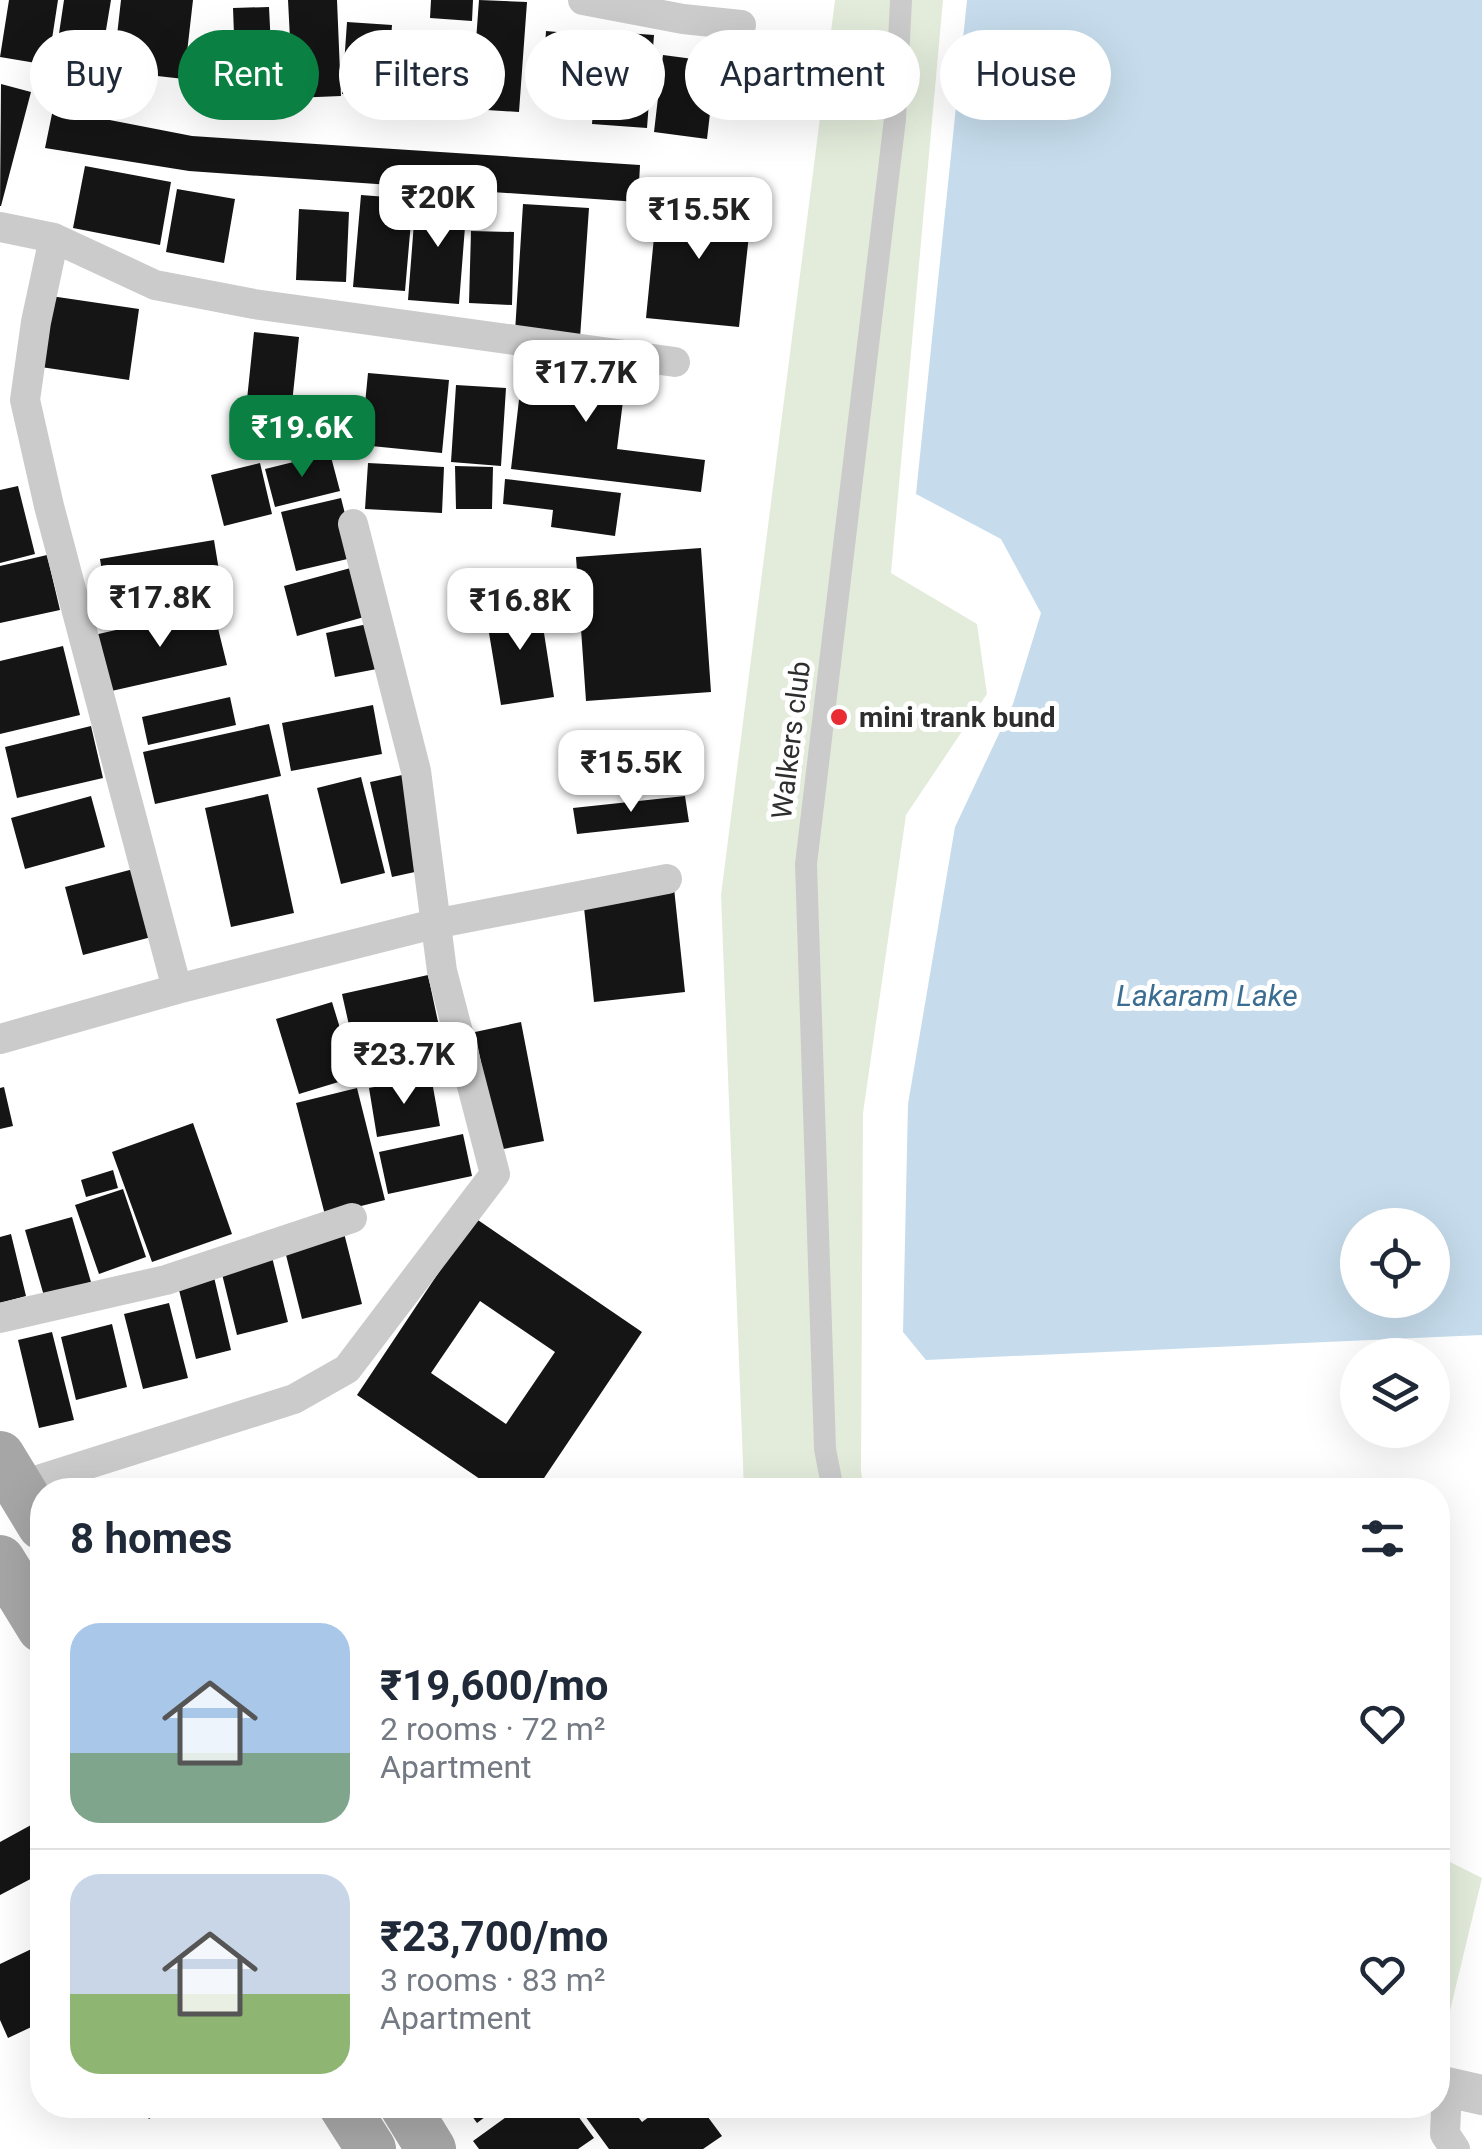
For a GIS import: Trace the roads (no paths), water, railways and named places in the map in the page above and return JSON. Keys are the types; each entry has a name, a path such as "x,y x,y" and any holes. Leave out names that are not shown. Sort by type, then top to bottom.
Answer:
{"main road":[{"path":"0,1560 30,1609"},
{"path":"351,2118 371,2149"},
{"path":"412,2118 432,2149"}],"street":[{"path":"583,0 682,19 742,25"},
{"name":"Walkers club","path":"831,1478 826,1450 806,864 895,120 901,0"},
{"path":"0,228 54,238 155,285 254,304 676,362"},
{"path":"54,238 25,400 48,506 178,989"},
{"path":"53,1478 294,1399 347,1369 494,1174 442,970 416,770 353,524"},
{"path":"0,1038 434,924 666,879"},
{"path":"0,1318 166,1280 352,1218"},
{"path":"1449,2118 1445,2134 1454,2149"}],"water":[{"name":"Lakaram Lake","path":"967,0 1482,0 1482,1335 1340,1338 1340,1341 926,1360 903,1332 908,1104 955,827 1013,704 1041,613 1001,539 916,494 955,120 1111,120 1111,30 964,30"}],"place":[{"name":"mini trank bund","path":"839,717"}]}
